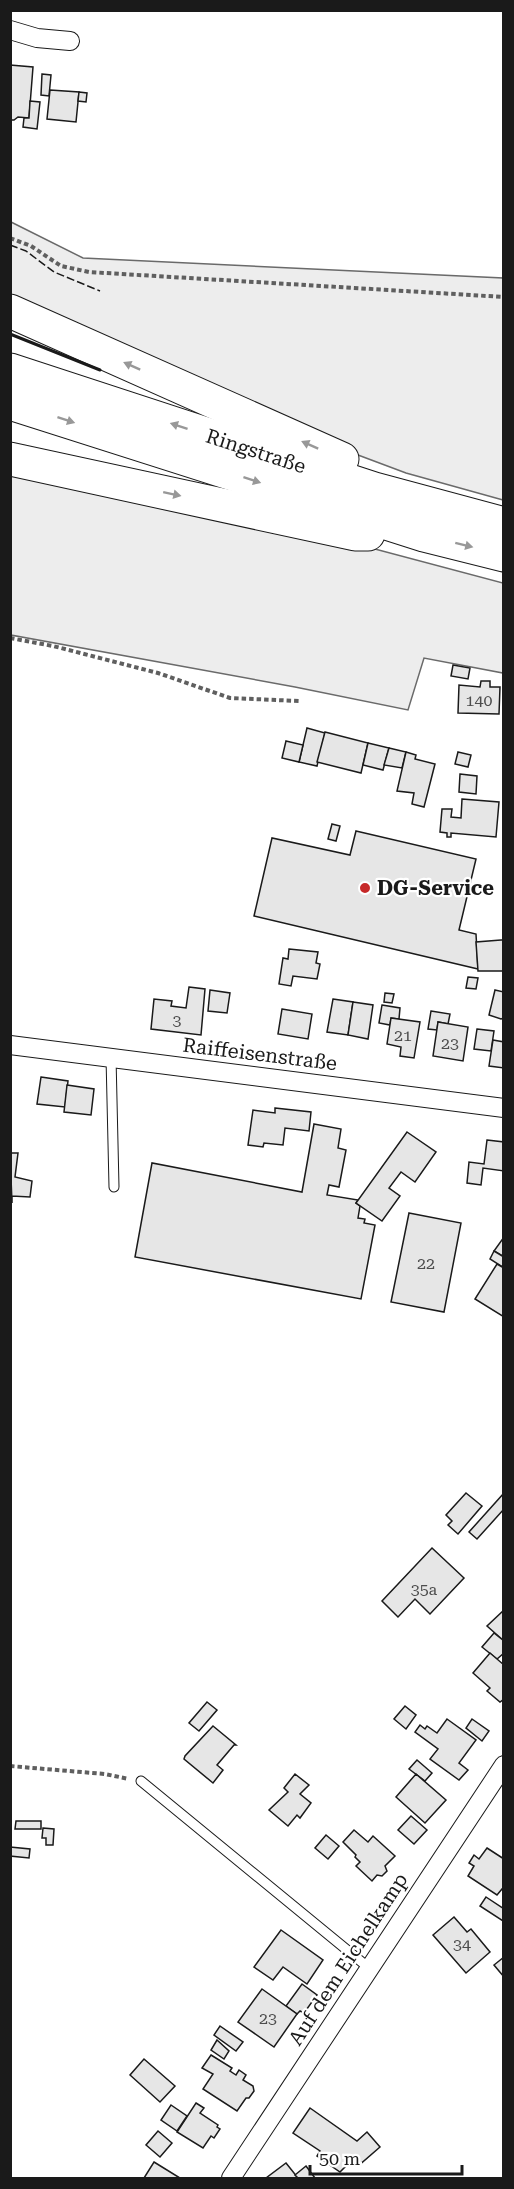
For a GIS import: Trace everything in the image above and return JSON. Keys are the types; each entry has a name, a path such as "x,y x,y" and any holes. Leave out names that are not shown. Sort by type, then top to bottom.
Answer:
{"highway":[{"path":"10,311 368,470 431,488 455,512"},
{"name":"Ringstraße","path":"10,370 374,489 504,524"},
{"name":"Ringstraße","path":"10,403 424,535 504,555"},
{"path":"10,459 355,534 424,535"}],"street":[{"path":"10,30 37,38 70,41"},
{"name":"Raiffeisenstraße","path":"10,1045 504,1108"},
{"name":"Auf dem Eichelkamp","path":"231,2178 504,1765"}],"lane":[{"path":"111,1058 114,1187"},
{"path":"141,1781 369,1968"}],"path":[{"path":"10,238 31,246 61,266 90,272 504,297"},
{"path":"10,638 53,646 158,672 230,698 299,701"},
{"path":"10,1766 105,1774 141,1781"}],"shaded area":[{"path":"11,222 83,258 503,278 503,500 406,473 342,449 11,296"},
{"path":"10,473 326,536 503,583 503,673 424,658 408,710 11,635"}],"building":[{"path":"10,65 33,67 29,118 18,117 10,120"},
{"path":"42,74 51,75 49,96 41,95"},
{"path":"50,90 79,92 76,122 47,119"},
{"path":"79,92 87,93 86,102 78,101"},
{"path":"30,101 40,102 37,129 23,127 24,118 29,118"},
{"path":"453,665 470,668 468,679 451,676"},
{"path":"481,681 490,681 490,687 500,687 499,714 458,713 459,685 480,687"},
{"path":"307,728 325,733 317,766 299,762"},
{"path":"325,732 368,743 361,773 317,762"},
{"path":"286,741 303,745 299,762 282,758"},
{"path":"368,743 389,748 383,770 363,765"},
{"path":"389,748 406,752 402,768 384,765"},
{"path":"406,752 416,755 415,759 435,764 424,807 412,804 414,793 397,791"},
{"path":"458,752 471,755 468,767 455,764"},
{"path":"460,774 477,776 476,794 459,792"},
{"path":"462,799 499,802 496,837 451,833 451,837 447,837 447,833 440,832 442,809 452,809 451,817 461,818"},
{"path":"332,824 340,826 336,841 328,839"},
{"name":"DG-Service","path":"356,831 476,859 459,930 476,934 478,969 254,916 272,838 350,855"},
{"path":"504,940 504,971 478,971 476,942"},
{"path":"289,949 318,952 316,963 320,964 317,979 293,976 291,986 279,984 283,958 288,959"},
{"path":"468,977 478,978 476,989 466,988"},
{"path":"189,987 205,989 201,1035 151,1029 154,999 172,1001 171,1006 186,1008"},
{"path":"210,990 230,993 227,1013 208,1011"},
{"path":"495,990 504,992 504,1018 501,1019 489,1015"},
{"path":"385,993 394,994 392,1003 384,1002"},
{"path":"333,999 353,1002 348,1035 327,1032"},
{"path":"353,1002 373,1005 368,1039 348,1035"},
{"path":"382,1005 400,1008 399,1019 391,1018 390,1025 379,1023"},
{"path":"282,1009 312,1014 308,1039 278,1034"},
{"path":"431,1011 450,1014 448,1024 438,1022 437,1030 428,1029"},
{"path":"391,1018 420,1022 414,1058 400,1056 401,1047 387,1044"},
{"path":"438,1022 468,1027 463,1061 433,1056"},
{"path":"477,1029 494,1031 491,1051 474,1049"},
{"path":"493,1040 504,1042 504,1068 489,1066"},
{"path":"41,1077 68,1081 65,1107 37,1104"},
{"path":"67,1085 94,1089 91,1115 64,1112"},
{"path":"275,1108 311,1112 309,1131 285,1128 283,1145 264,1143 263,1147 248,1145 253,1110 275,1113"},
{"path":"314,1124 341,1129 338,1148 346,1150 339,1187 329,1185 327,1195 358,1200 356,1203 360,1206 358,1218 365,1219 364,1223 375,1225 361,1299 135,1257 152,1163 302,1192"},
{"path":"407,1132 436,1152 415,1182 401,1172 389,1188 400,1196 382,1221 356,1203"},
{"path":"487,1140 504,1142 504,1171 483,1168 481,1185 467,1183 469,1162 484,1164"},
{"path":"10,1153 18,1153 15,1177 32,1181 30,1197 12,1196 12,1203"},
{"path":"409,1213 461,1223 444,1312 391,1302"},
{"path":"504,1237 504,1257 494,1251"},
{"path":"494,1251 504,1257 504,1268 490,1259"},
{"path":"497,1264 504,1268 504,1317 475,1299"},
{"path":"466,1493 482,1506 458,1534 448,1525 452,1521 446,1515"},
{"path":"504,1493 504,1509 477,1539 469,1532"},
{"path":"432,1548 464,1578 430,1614 415,1599 398,1617 382,1601"},
{"path":"504,1610 504,1641 487,1626"},
{"path":"494,1633 504,1641 504,1653 497,1659 482,1647"},
{"path":"490,1653 504,1665 504,1699 500,1702 487,1691 490,1688 473,1673"},
{"path":"207,1702 217,1710 199,1731 189,1723"},
{"path":"405,1706 416,1715 406,1729 394,1719"},
{"path":"447,1719 476,1740 459,1763 468,1770 459,1780 430,1759 438,1749 415,1732 420,1725 425,1729 427,1726 437,1733"},
{"path":"472,1719 489,1731 482,1741 466,1728"},
{"path":"213,1726 236,1745 217,1765 223,1770 213,1783 184,1759"},
{"path":"417,1760 432,1773 425,1781 409,1769"},
{"path":"295,1774 309,1785 300,1794 311,1803 300,1818 297,1815 288,1826 269,1810 288,1792 284,1788"},
{"path":"416,1774 446,1800 425,1823 396,1797"},
{"path":"411,1816 427,1830 414,1844 398,1830"},
{"path":"16,1821 41,1821 41,1829 15,1829"},
{"path":"43,1828 54,1829 53,1845 46,1845 46,1838 42,1838"},
{"path":"354,1830 368,1842 373,1836 395,1856 385,1866 387,1871 382,1876 377,1875 372,1881 356,1866 360,1862 343,1842"},
{"path":"326,1835 339,1846 328,1859 315,1848"},
{"path":"10,1847 30,1849 29,1858 10,1856"},
{"path":"487,1848 504,1859 504,1890 502,1889 497,1895 468,1876 474,1866 469,1863 474,1855 479,1859"},
{"path":"486,1897 504,1909 503,1921 480,1906"},
{"path":"454,1917 467,1932 471,1929 490,1952 466,1973 433,1935"},
{"path":"281,1930 323,1960 307,1984 283,1967 273,1980 254,1967"},
{"path":"504,1957 504,1977 494,1965"},
{"path":"302,1984 317,1995 304,2013 300,2011 297,2014 286,2006"},
{"path":"262,1989 297,2014 274,2047 238,2022"},
{"path":"220,2026 243,2042 236,2051 214,2035"},
{"path":"217,2040 229,2051 224,2059 211,2050"},
{"path":"211,2055 232,2068 230,2071 236,2075 239,2070 246,2075 243,2080 253,2086 254,2091 237,2111 203,2089 213,2074 202,2068"},
{"path":"144,2059 175,2086 160,2102 130,2075"},
{"path":"196,2103 204,2108 200,2113 218,2125 220,2129 214,2138 211,2136 203,2148 177,2132"},
{"path":"171,2105 187,2116 177,2131 161,2120"},
{"path":"310,2108 357,2141 367,2132 380,2147 358,2166 350,2162 340,2172 317,2156 320,2151 293,2133"},
{"path":"158,2131 172,2143 160,2157 146,2145"},
{"path":"154,2162 180,2178 144,2178"},
{"path":"286,2163 298,2178 266,2178"},
{"path":"306,2166 315,2178 298,2178 295,2175"}],"fence":[{"path":"10,245 26,251 54,272 100,291"}],"wall":[{"path":"10,334 100,370"}],"place":[{"name":"DG-Service","path":"365,888"}]}
